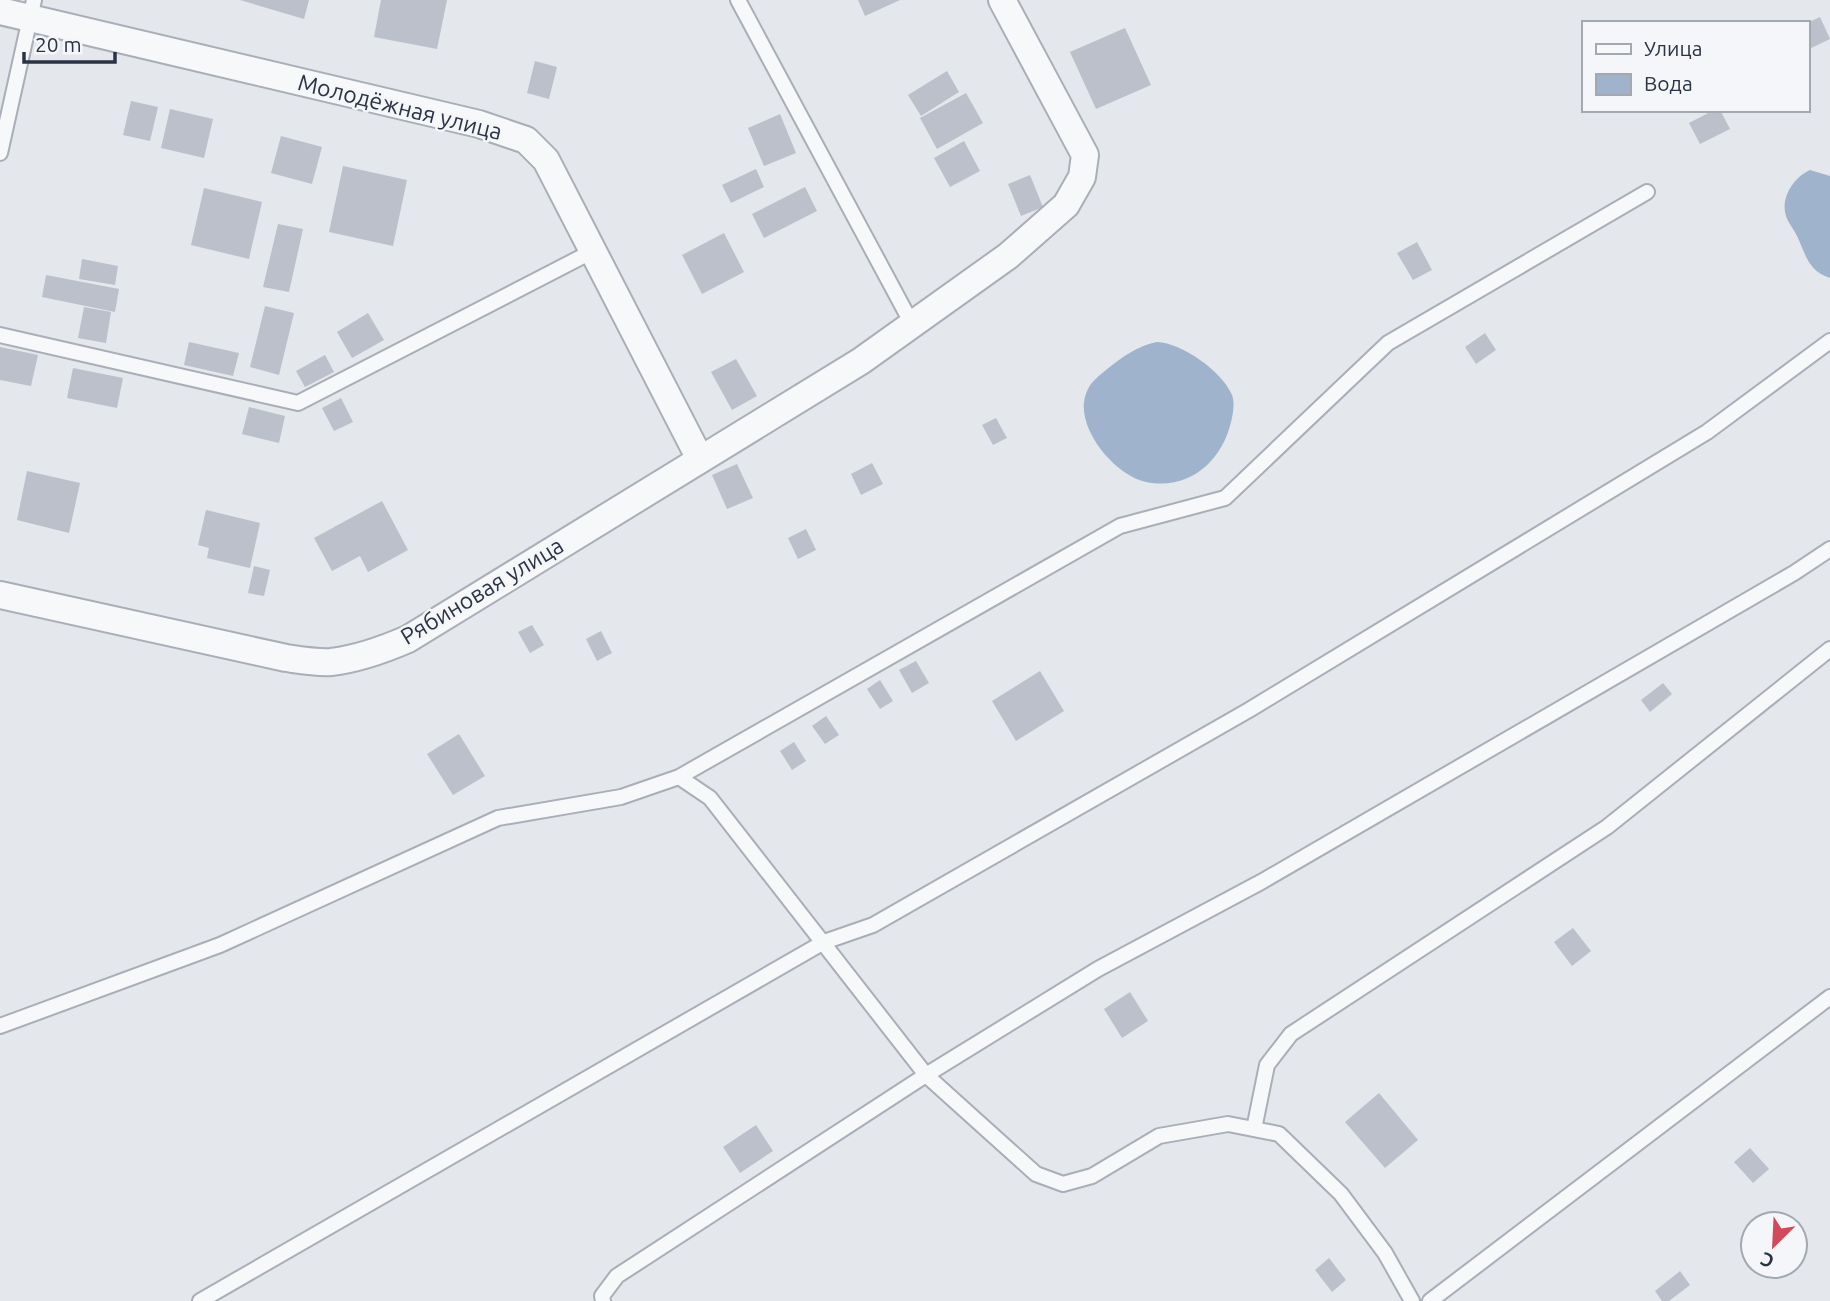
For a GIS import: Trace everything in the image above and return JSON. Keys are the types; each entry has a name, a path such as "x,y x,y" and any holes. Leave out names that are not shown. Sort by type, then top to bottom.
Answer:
{"street":[{"name":"Рябиновая улица","path":"0,595 286,658 332,662 408,639 861,360 1008,256 1066,205 1082,177 1085,155 1002,0"},
{"name":"Молодёжная улица","path":"0,11 32,9 479,124 526,140 546,160 700,459"}],"lane":[{"path":"738,0 912,324"},
{"path":"0,153 32,9"},
{"path":"0,1026 220,945 498,818 621,797 679,777 1120,526 1225,498 1388,344 1647,192"},
{"path":"0,335 298,403 593,251"},
{"path":"200,1301 824,942 873,925 1249,710 1707,432 1830,341"},
{"path":"603,1301 602,1296 617,1276 926,1075 1098,969 1261,882 1794,573 1830,549"},
{"path":"1254,1129 1268,1065 1292,1034 1607,827 1830,649"},
{"path":"679,777 710,798 926,1075 1036,1174 1063,1184 1093,1176 1159,1136 1228,1124 1279,1134 1341,1194 1385,1254 1412,1301"},
{"path":"1430,1301 1830,998"}],"water":[{"path":"1810,170 1830,176 1830,278 1812,267 1787,219 1785,209 1790,189"},
{"path":"1157,342 1178,347 1210,368 1227,386 1234,405 1227,436 1211,460 1189,477 1162,484 1133,477 1108,458 1090,431 1084,402 1088,389 1096,378 1130,353"}],"building":[{"path":"240,0 309,0 304,19"},
{"path":"381,0 447,0 437,49 374,37"},
{"path":"858,0 900,0 865,16"},
{"path":"1820,17 1830,39 1809,49 1809,22"},
{"path":"1125,28 1151,85 1096,109 1070,52"},
{"path":"535,61 557,67 549,99 527,93"},
{"path":"947,71 959,92 921,116 908,95"},
{"path":"966,93 983,123 937,149 920,118"},
{"path":"131,101 158,107 150,141 123,135"},
{"path":"170,109 213,119 204,158 161,148"},
{"path":"1710,112 1721,112 1730,129 1700,144 1689,123"},
{"path":"780,114 796,153 764,166 748,128"},
{"path":"281,136 322,147 312,184 271,173"},
{"path":"964,141 980,171 950,187 934,158"},
{"path":"343,166 407,180 393,246 329,232"},
{"path":"756,169 764,187 731,203 722,185"},
{"path":"1030,175 1043,207 1021,216 1008,184"},
{"path":"805,187 817,211 764,238 752,214"},
{"path":"204,188 262,202 249,259 191,245"},
{"path":"278,224 303,229 289,292 263,287"},
{"path":"724,233 744,272 702,294 682,255"},
{"path":"1417,242 1432,270 1413,280 1397,253"},
{"path":"82,259 118,266 115,285 79,279"},
{"path":"46,275 119,289 115,312 42,297"},
{"path":"265,306 294,313 279,375 250,367"},
{"path":"84,307 111,312 106,343 78,338"},
{"path":"368,313 384,340 352,358 337,332"},
{"path":"1485,333 1496,350 1476,364 1465,347"},
{"path":"189,342 239,353 233,376 184,365"},
{"path":"0,347 38,355 31,386 0,380"},
{"path":"325,355 334,372 305,387 296,371"},
{"path":"736,359 757,396 732,410 711,372"},
{"path":"73,368 123,378 117,408 67,398"},
{"path":"341,398 353,422 334,431 322,408"},
{"path":"249,407 285,416 279,443 242,434"},
{"path":"996,418 1007,438 993,445 982,425"},
{"path":"872,463 883,484 861,495 851,474"},
{"path":"737,464 753,498 727,509 712,475"},
{"path":"27,471 80,483 69,533 17,520"},
{"path":"382,501 408,550 368,572 360,556 332,571 314,538"},
{"path":"206,510 260,523 250,568 207,558 209,548 198,545"},
{"path":"806,529 816,550 798,559 788,538"},
{"path":"254,566 270,570 264,596 248,593"},
{"path":"532,625 544,645 530,653 518,632"},
{"path":"601,631 612,653 597,661 586,639"},
{"path":"916,661 929,683 912,693 899,670"},
{"path":"1040,671 1064,711 1016,741 992,701"},
{"path":"880,680 893,701 880,709 867,689"},
{"path":"1663,683 1672,694 1650,712 1641,700"},
{"path":"826,716 839,735 825,744 812,726"},
{"path":"459,734 485,776 453,795 427,754"},
{"path":"794,742 806,761 792,770 780,751"},
{"path":"1573,928 1591,951 1572,966 1554,942"},
{"path":"1130,992 1148,1021 1122,1038 1104,1009"},
{"path":"1379,1093 1418,1140 1385,1168 1345,1122"},
{"path":"756,1125 773,1151 740,1173 723,1147"},
{"path":"1750,1148 1769,1169 1753,1183 1734,1162"},
{"path":"1329,1258 1346,1280 1332,1292 1315,1270"},
{"path":"1680,1271 1690,1285 1669,1301 1662,1301 1655,1291"}]}
